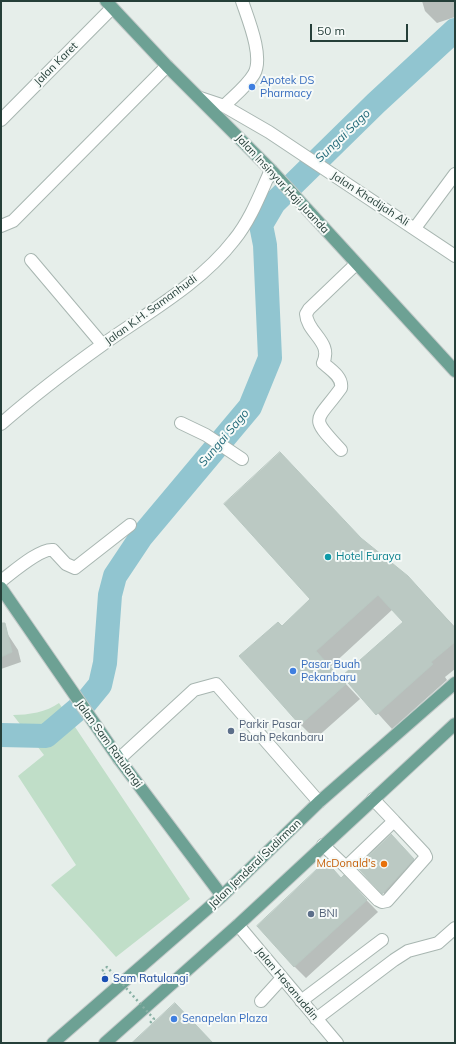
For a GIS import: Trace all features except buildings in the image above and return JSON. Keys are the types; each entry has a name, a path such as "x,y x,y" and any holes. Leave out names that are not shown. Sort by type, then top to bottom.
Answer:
{"main road":[{"name":"Jalan Insinyur Haji Juanda","path":"109,4 167,66 271,170 455,371"},
{"name":"Jalan Sam Ratulangi","path":"1,588 87,714 222,896"},
{"name":"Jalan Jenderal Sudirman","path":"53,1043 222,896 319,802 455,683"},
{"path":"105,1043 238,925 455,724"}],"street":[{"path":"224,106 251,80 258,66 254,42 242,1"},
{"name":"Jalan Karet","path":"1,120 109,4"},
{"path":"1,226 13,220 167,66"},
{"name":"Jalan Khadijah Ali","path":"200,98 224,106 269,132 320,168 415,228 455,256"},
{"name":"Jalan K.H. Samanhudi","path":"1,424 36,393 102,344 133,324 208,268 222,254 247,223 271,170"},
{"path":"415,228 455,174"},
{"path":"31,260 102,344"},
{"path":"341,450 321,429 318,421 320,414 341,388 342,384 336,375 323,363 326,356 325,348 311,327 306,314 308,309 356,264"},
{"path":"181,423 206,435 242,459"},
{"path":"1,581 27,562 47,550 53,550 66,564 75,568 130,525"},
{"path":"119,758 194,690 216,684 319,802"},
{"path":"324,845 378,900 382,902 387,901 426,857 424,853 373,799"},
{"path":"346,867 394,821"},
{"name":"Jalan Hasanuddin","path":"238,925 316,1020 337,1043"},
{"path":"316,1020 394,960 408,951 438,943 455,928"},
{"path":"301,1001 382,940"},
{"path":"261,1001 282,978"}],"path":[{"path":"105,975 102,971 107,967 154,1018 150,1022"}],"green space":[{"path":"59,703 190,899 116,957 51,885 76,865 18,776 44,755 13,715 49,709"}],"waterway":[{"name":"Sungai Sago","path":"1,735 46,736 86,702 100,685 105,663 110,595 115,576 141,537 250,407 270,358 265,245 261,225 274,203 376,103 455,30"}],"place":[{"name":"Apotek DS Pharmacy","path":"252,87"},
{"name":"Hotel Furaya","path":"328,557"},
{"name":"Pasar Buah Pekanbaru","path":"293,671"},
{"name":"Parkir Pasar Buah Pekanbaru","path":"231,731"},
{"name":"McDonald's","path":"384,864"},
{"name":"BNI","path":"311,914"},
{"name":"Sam Ratulangi","path":"105,979"},
{"name":"Senapelan Plaza","path":"174,1019"}]}
